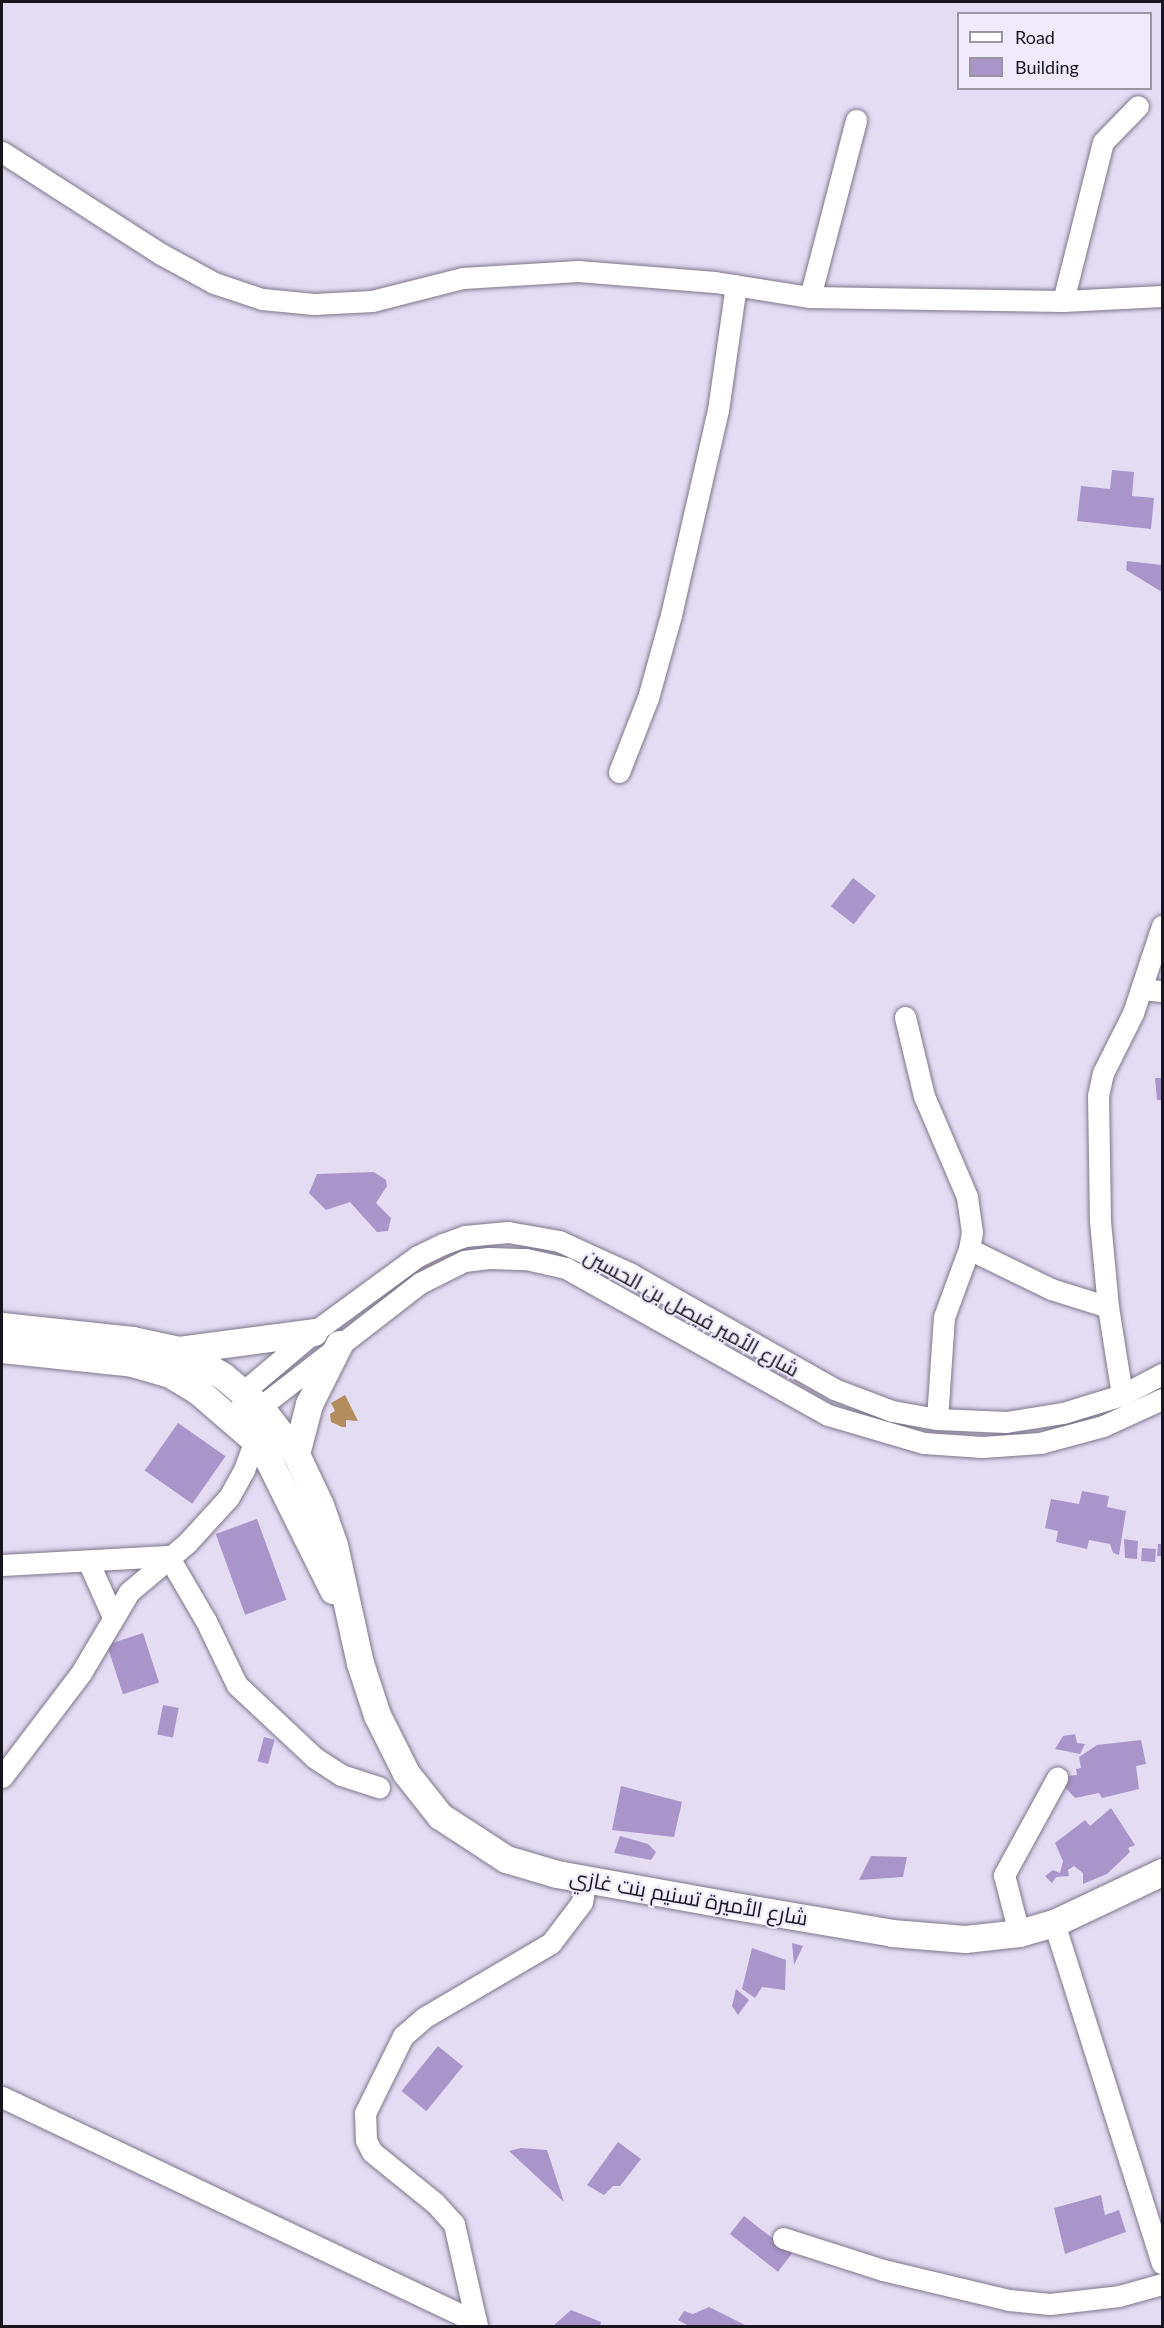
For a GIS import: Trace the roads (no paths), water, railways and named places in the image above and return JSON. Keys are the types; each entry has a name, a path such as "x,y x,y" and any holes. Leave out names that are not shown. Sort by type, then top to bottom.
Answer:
{"main road":[{"name":"شارع الأميرة تسنيم بنت غازي","path":"2,1326 121,1338 179,1350 296,1454 334,1545 346,1616 377,1715 406,1773 433,1808 459,1831 506,1859 586,1878 892,1933 965,1939 1019,1933 1053,1923 1162,1872"},
{"path":"179,1350 314,1332"},
{"path":"296,1454 309,1404 339,1344"},
{"name":"شارع الأميرة تسنيم بنت غازي","path":"2,1349 152,1368 241,1405 255,1440 280,1478 346,1616"}],"street":[{"path":"1063,301 1103,142 1138,106"},
{"path":"810,297 856,120"},
{"path":"2,152 161,254 214,283 262,299 314,304 372,300 463,278 579,271 736,285 810,297 1063,301 1162,296"},
{"path":"619,772 648,698 671,615 718,410 736,285"},
{"path":"1122,1395 1108,1307 1100,1221 1098,1096 1103,1073 1152,990 1162,926"},
{"path":"905,1017 924,1096 967,1197 972,1232 969,1249 944,1317 937,1419"},
{"name":"شارع الأمير فيصل بن الحسين","path":"241,1405 314,1332 418,1256 443,1244 487,1233 534,1234 631,1274 834,1389 892,1411 937,1419 1006,1422 1038,1418 1079,1410 1122,1395 1162,1374"},
{"path":"969,1249 1051,1289 1108,1307"},
{"name":"شارع الأمير فيصل بن الحسين","path":"241,1405 339,1344 399,1297 447,1268 464,1262 508,1257 547,1262 593,1281 828,1415 924,1443 982,1447 1040,1443 1103,1426 1162,1399"},
{"path":"2,1778 81,1673 113,1617 140,1581 195,1536 229,1497 244,1470 255,1440"},
{"path":"2,1565 168,1556"},
{"path":"168,1556 206,1621 237,1685 315,1758 341,1775 379,1787"},
{"path":"88,1561 113,1617"},
{"path":"1019,1933 1004,1875 1058,1778"},
{"path":"476,2324 453,2224 435,2203 372,2152 366,2140 365,2113 403,2036 425,2017 551,1943 582,1902 586,1878"},
{"path":"1053,1923 1162,2263"},
{"path":"2,2097 476,2324"},
{"path":"783,2238 883,2270 1009,2300 1050,2304 1119,2296 1162,2284"}]}
